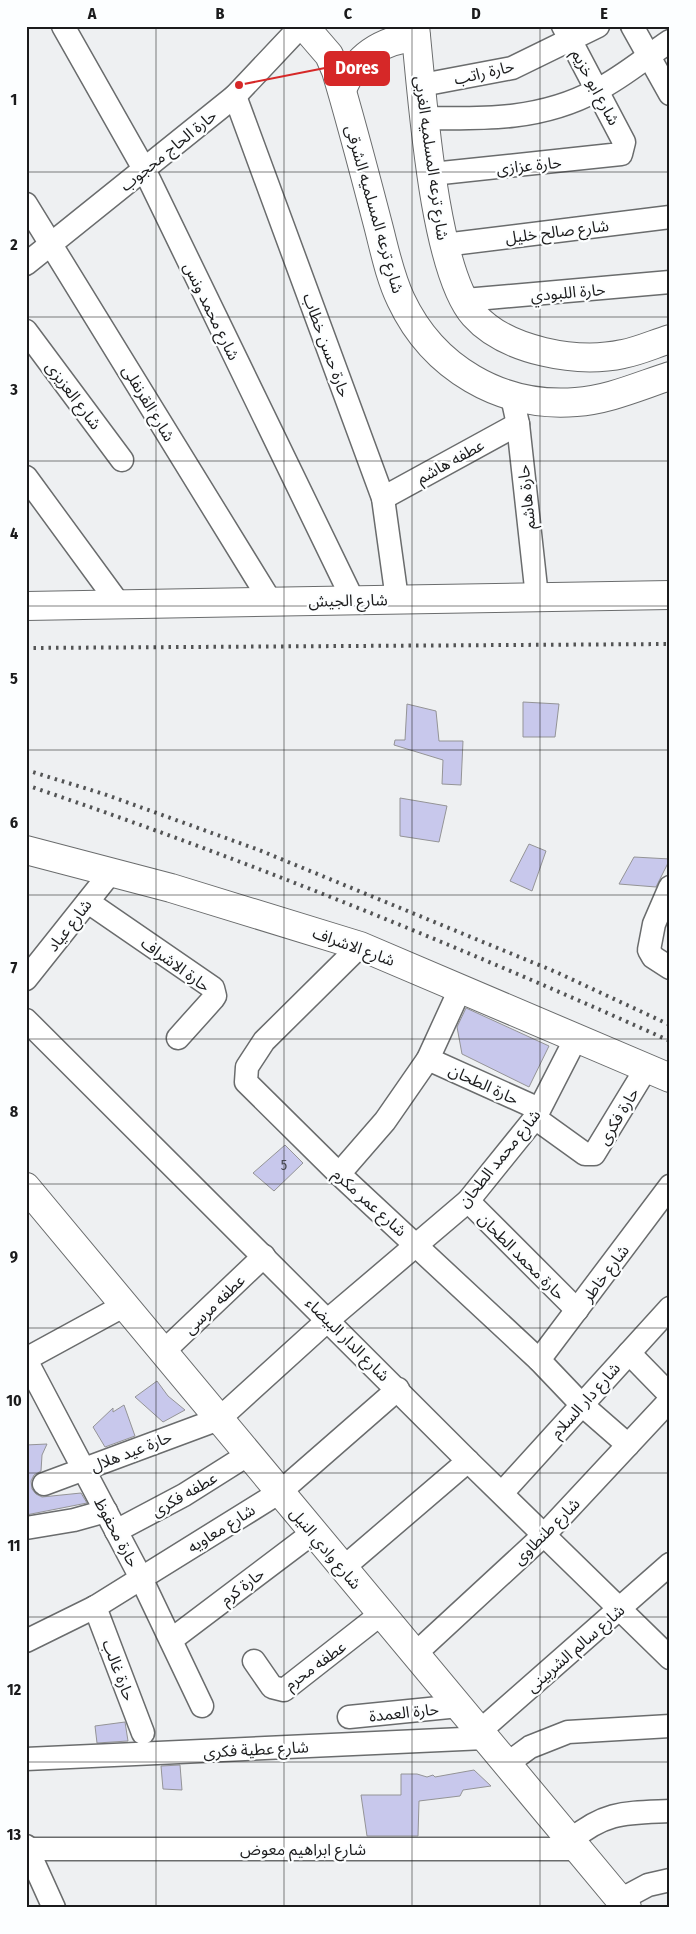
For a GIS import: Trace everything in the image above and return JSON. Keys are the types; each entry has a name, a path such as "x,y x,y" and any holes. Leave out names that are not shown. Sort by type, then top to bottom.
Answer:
{"street":[{"name":"شارع محمد ونس","path":"63,26 144,169 353,600"},
{"name":"حارة الحاج محجوب","path":"26,264 235,96 302,26"},
{"name":"شارع ترعه المسلميه الشرقى","path":"302,26 329,55 342,88 394,285 422,334 454,366 491,390 512,397 544,402 576,402 608,397 670,376"},
{"name":"حارة راتب","path":"422,85 512,68 567,33 598,26"},
{"path":"632,26 670,94"},
{"path":"342,88 354,68 371,51 385,43 416,32"},
{"name":"شارع ترعه المسلميه الغربى","path":"416,32 432,174 444,245 459,290 473,314 492,329 534,349 579,358 623,354 670,339"},
{"name":"شارع ابو خزيم","path":"567,33 624,142 623,150"},
{"path":"426,118 492,119 520,116 574,102 598,90 670,41"},
{"name":"حارة حسن خطاب","path":"235,96 383,498 397,599"},
{"name":"حارة عزازى","path":"432,174 617,156 623,150"},
{"name":"شارع القرنفلى","path":"26,204 52,243 271,602"},
{"name":"شارع صالح خليل","path":"444,245 670,217"},
{"name":"حارة اللبودي","path":"465,300 670,282"},
{"name":"شارع العزيزى","path":"26,331 122,460"},
{"name":"حارة هاشم","path":"512,397 518,424 537,597"},
{"name":"عطفه هاشم","path":"383,498 518,424"},
{"path":"26,477 119,604"},
{"name":"شارع الجيش","path":"26,606 670,595"},
{"name":"شارع الاشراف","path":"26,850 112,871 360,946 658,1073"},
{"name":"شارع عياد","path":"26,979 112,871"},
{"path":"668,967 653,957 649,950 654,924 670,887"},
{"name":"حارة الاشراف","path":"88,902 213,988 215,996 213,999 178,1038"},
{"name":"شارع عمر مكرم","path":"360,946 264,1041 252,1057 245,1076 252,1089 339,1174 539,1360 581,1404 628,1445"},
{"path":"339,1174 385,1121 428,1059 460,987"},
{"name":"شارع الدار البيضاء","path":"26,1020 398,1389 468,1461 670,1658"},
{"name":"شارع محمد الطحان","path":"219,1419 328,1320 468,1201 537,1114 576,1038"},
{"name":"حارة الطحان","path":"428,1059 537,1114"},
{"name":"حارة فكرى","path":"537,1114 585,1154 594,1154 658,1073"},
{"name":"شارع خاطر","path":"539,1360 670,1186"},
{"name":"شارع وادي النيل","path":"26,1187 624,1904"},
{"name":"حارة محمد الطحان","path":"468,1201 577,1310"},
{"name":"عطفه مرسى","path":"163,1352 264,1256"},
{"path":"26,1359 125,1305"},
{"name":"شارع دار السلام","path":"502,1493 670,1308"},
{"path":"629,1353 670,1395"},
{"name":"حارة محفوظ","path":"26,1359 141,1578 202,1706"},
{"name":"شارع معاويه","path":"26,1641 95,1607 280,1492 398,1389"},
{"name":"شارع طنطاوى","path":"415,1654 544,1535 670,1400"},
{"name":"حارة عيد هلال","path":"44,1484 219,1419"},
{"name":"عطفه فكرى","path":"116,1531 184,1495 249,1454"},
{"path":"343,1568 468,1461"},
{"path":"26,1528 74,1520 106,1511"},
{"name":"حارة كرم","path":"171,1640 314,1532"},
{"name":"شارع سالم الشربينى","path":"482,1735 670,1564"},
{"name":"حارة غالب","path":"95,1607 143,1733"},
{"name":"عطفه محرم","path":"254,1661 272,1687 284,1690 381,1614"},
{"name":"حارة العمدة","path":"349,1717 459,1706"},
{"path":"507,1764 530,1747 568,1732 670,1726"},
{"name":"شارع عطية فكرى","path":"26,1759 482,1735"},
{"path":"574,1845 590,1824 611,1816 670,1811"},
{"name":"شارع ابراهيم معوض","path":"29,1857 574,1845"},
{"path":"29,1857 54,1908"},
{"path":"624,1904 648,1885 670,1880"}],"building":[{"path":"523,702 559,704 555,737 523,737"},
{"path":"407,704 436,711 439,741 463,741 461,785 442,784 443,760 394,745 395,740 405,740"},
{"path":"400,798 447,806 439,842 400,836"},
{"path":"529,844 546,851 532,891 510,881"},
{"path":"634,857 670,859 656,887 619,884"},
{"path":"466,1008 549,1046 529,1087 462,1054 457,1027"},
{"path":"285,1145 303,1163 274,1191 253,1173"},
{"path":"157,1381 168,1396 185,1410 163,1422 135,1397"},
{"path":"124,1405 135,1436 105,1447 93,1427 113,1408 113,1412"},
{"path":"47,1444 42,1455 41,1471 34,1475 31,1481 32,1489 42,1497 81,1493 87,1503 26,1515 26,1445"},
{"path":"125,1722 128,1741 97,1743 95,1726"},
{"path":"180,1765 182,1790 163,1789 161,1766"},
{"path":"474,1770 491,1786 463,1790 460,1796 419,1801 418,1836 367,1836 361,1795 401,1795 401,1774 417,1774 427,1777 433,1775 435,1777"}],"railway":[{"path":"26,648 670,644"},
{"path":"26,770 104,794 259,850 556,972 670,1025"},
{"path":"26,785 108,813 351,905 511,971 670,1041"}],"place":[{"name":"Dores","path":"239,85"}]}
